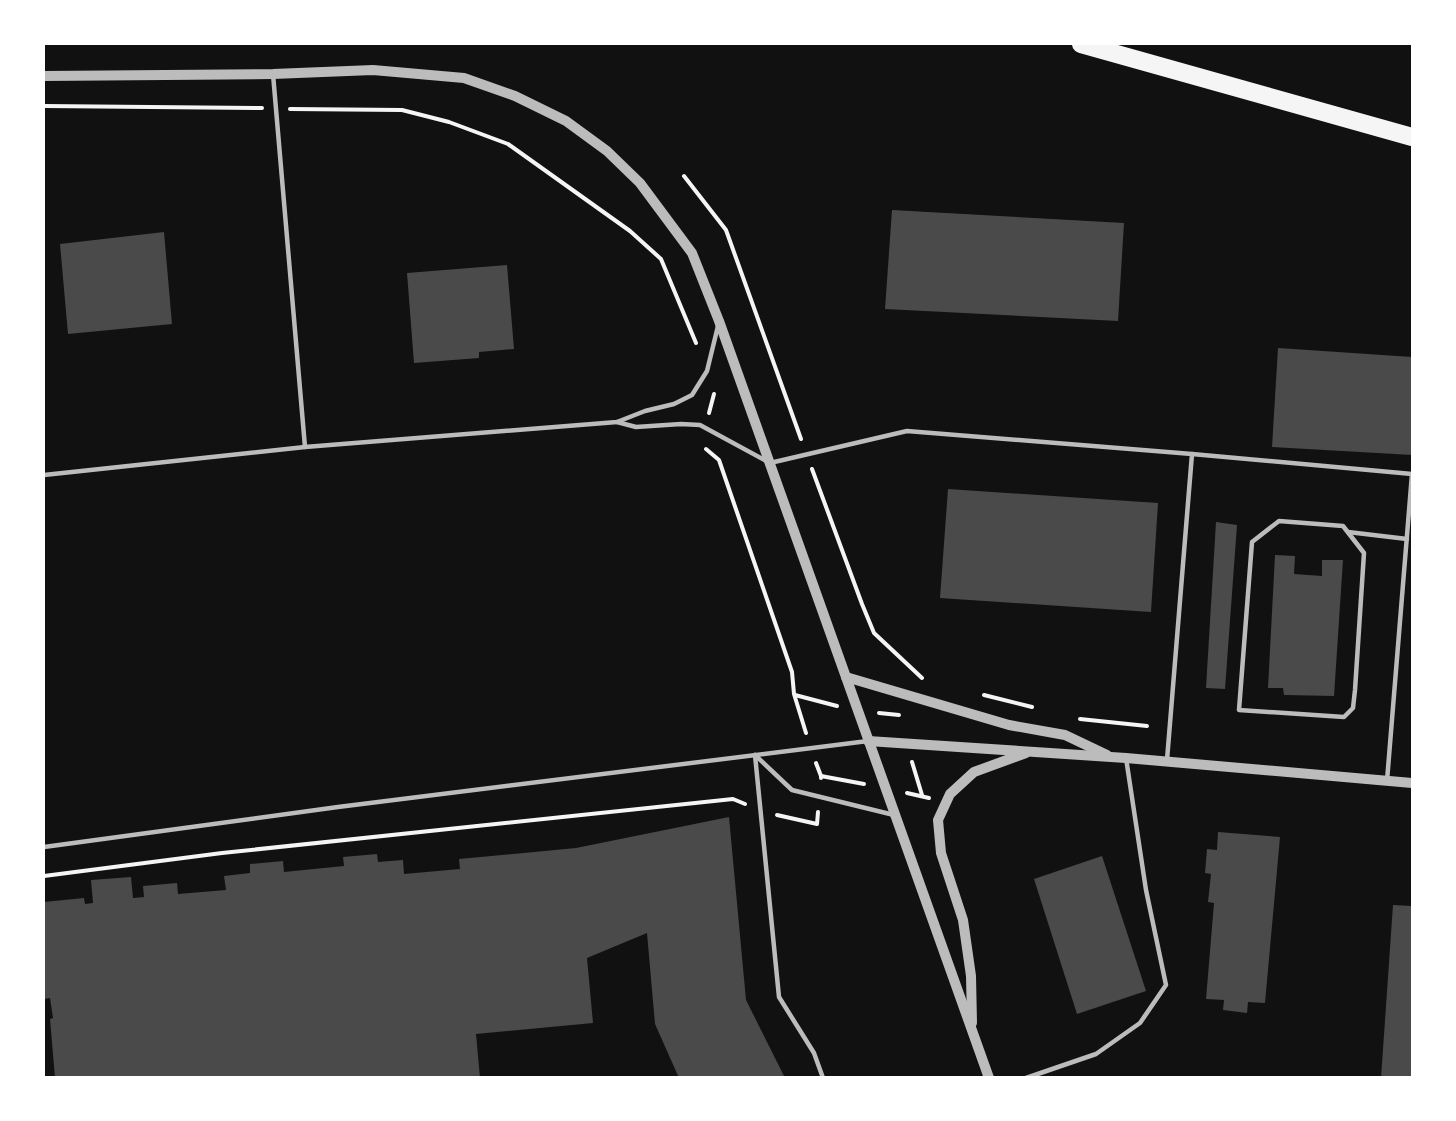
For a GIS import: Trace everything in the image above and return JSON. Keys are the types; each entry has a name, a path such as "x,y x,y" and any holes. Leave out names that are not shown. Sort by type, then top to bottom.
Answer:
{"highway":[{"path":"1081,44 1413,137"}],"street":[{"path":"44,76 273,74 374,70 464,78 515,96 566,121 607,151 640,183 692,253 719,321 989,1077"},
{"path":"846,677 1009,725 1065,735 1113,757"},
{"path":"868,741 1166,761 1413,783"},
{"path":"972,1032 971,976 963,920 941,853 938,820 950,794 974,772 1031,751"}],"lane":[{"path":"273,74 305,447"},
{"path":"44,475 305,447 617,422 645,411 674,404 692,395 707,371 719,321"},
{"path":"617,422 636,427 700,425 770,463 907,431 1412,474 1387,781"},
{"path":"1166,761 1192,454"},
{"path":"1348,532 1364,553 1353,708 1344,717 1239,710 1252,542 1279,521 1343,526 1348,532 1407,539"},
{"path":"44,847 868,741"},
{"path":"755,755 792,790 895,815"},
{"path":"755,755 779,997 814,1053 823,1077"},
{"path":"1026,1077 1096,1054 1140,1023 1166,985 1146,890 1126,758"}],"path":[{"path":"44,106 402,110 449,122 508,144 630,231 661,259 715,390 700,445 719,460 792,672 794,694 821,776 817,824 761,811 733,799 222,853 44,876"},
{"path":"684,176 726,230 874,633 924,679"},
{"path":"979,693 1034,707"},
{"path":"1077,718 1147,726"},
{"path":"821,776 922,795 945,805"}],"building":[{"path":"892,210 1124,223 1118,321 885,309"},
{"path":"164,232 172,324 68,334 60,244"},
{"path":"507,265 514,349 479,352 479,358 414,363 407,273"},
{"path":"1278,348 1412,357 1412,455 1272,447"},
{"path":"948,489 1158,503 1151,612 940,598"},
{"path":"1216,522 1237,525 1225,689 1206,688"},
{"path":"1275,555 1295,556 1294,574 1322,576 1322,560 1343,560 1334,696 1284,695 1283,688 1268,688"},
{"path":"729,817 746,1000 785,1078 679,1078 655,1024 647,933 587,958 593,1023 476,1034 480,1078 55,1078 50,1019 53,1018 50,998 44,999 44,902 84,898 85,904 93,903 91,880 131,877 133,898 144,897 143,886 177,883 178,894 226,890 224,876 250,873 250,864 283,861 284,872 344,866 343,857 377,854 378,862 403,860 404,874 460,869 459,859 576,848"},
{"path":"1218,832 1280,837 1265,1003 1248,1002 1247,1013 1223,1010 1224,1000 1206,999 1214,903 1208,902 1211,874 1205,873 1207,849 1217,850"},
{"path":"1102,856 1146,991 1077,1014 1034,879"},
{"path":"1393,905 1412,906 1412,1078 1381,1078"}]}
